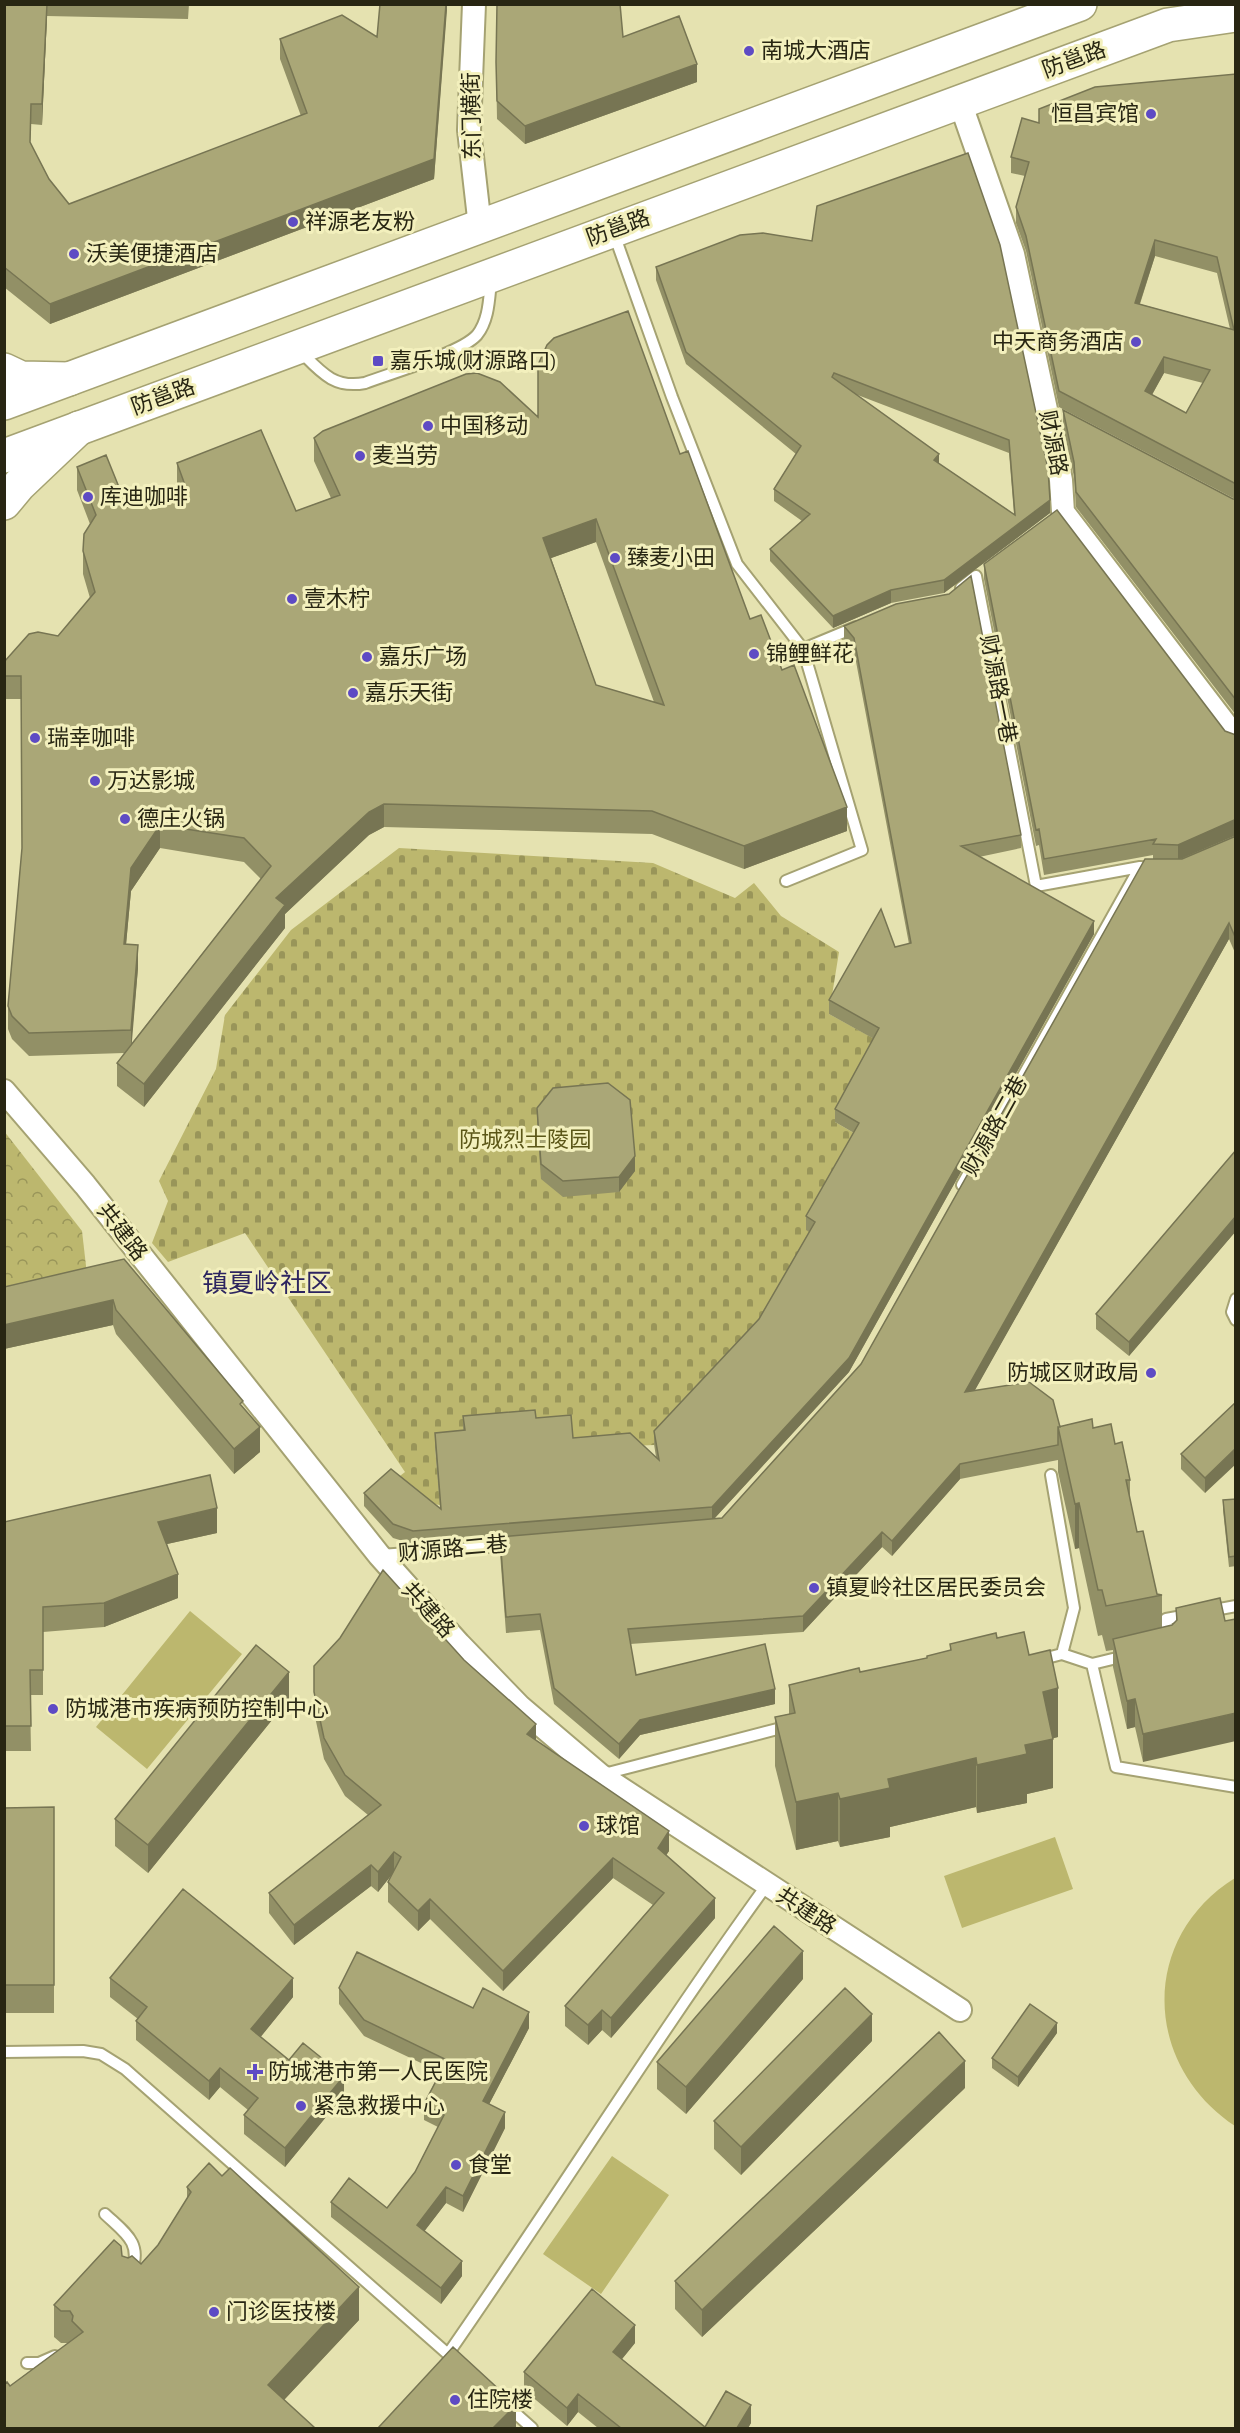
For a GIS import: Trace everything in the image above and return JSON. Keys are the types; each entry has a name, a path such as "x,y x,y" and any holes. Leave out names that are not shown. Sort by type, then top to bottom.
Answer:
{"main road":[{"path":"4,403 1080,4"},
{"name":"防邕路","path":"4,456 1168,25 1236,15"},
{"path":"4,370 21,378 69,379"},
{"path":"4,503 19,485 79,428"}],"street":[{"name":"东门横街","path":"474,4 469,130 480,227"},
{"name":"财源路","path":"960,102 1013,254 1052,412 1061,480 1058,515 1236,738"},
{"name":"共建路","path":"4,1091 85,1185 380,1556 459,1644 520,1707 600,1775 766,1886 960,2010"}],"lane":[{"path":"613,231 672,397 737,564 803,650 862,850 786,881"},
{"path":"297,348 319,370 337,382 350,386 365,383 463,346 477,335 489,308 492,275"},
{"path":"954,594 985,568"},
{"name":"财源路一巷","path":"976,576 1036,886 1140,867"},
{"path":"803,650 864,623"},
{"path":"1140,867 1170,868"},
{"name":"财源路二巷","path":"954,1200 1140,867"},
{"path":"1236,1299 1232,1312 1236,1320"},
{"path":"1051,1475 1074,1608 1062,1654"},
{"name":"财源路二巷","path":"380,1556 519,1544"},
{"path":"1159,1649 1170,1646 1166,1619 1236,1606"},
{"path":"1027,1663 1062,1654 1092,1664 1137,1654"},
{"path":"1092,1664 1116,1767 1236,1787"},
{"path":"600,1775 796,1724"},
{"path":"448,2354 524,2245 630,2080 766,1886"},
{"path":"4,2052 83,2051 101,2054 125,2068 465,2369"},
{"path":"105,2214 129,2237 135,2247 136,2259 127,2283"},
{"path":"27,2363 51,2359 66,2349"},
{"path":"499,2399 532,2428"}],"green space":[{"name":"防城烈士陵园","path":"399,848 653,863 735,898 754,883 781,916 839,952 829,1014 880,1042 835,1122 859,1136 807,1230 815,1235 770,1314 654,1445 630,1446 464,1430 465,1444 435,1447 440,1505 416,1502 391,1483 405,1472 245,1233 168,1262 152,1243 168,1201 159,1181 216,1069 225,1015 291,930"},
{"path":"4,1131 82,1231 89,1292 5,1311"},
{"path":"190,1611 242,1654 147,1769 96,1727"},
{"path":"1055,1837 1073,1889 962,1928 944,1876"},
{"path":"1235,1878 1235,2126 1205,2100 1183,2070 1169,2037 1164,2002 1169,1967 1182,1933 1204,1903"},
{"path":"612,2156 669,2195 601,2294 543,2254"}],"building":[{"path":"4,4 47,4 42,104 31,104 30,142 49,179 69,204 307,113 280,39 342,15 377,37 380,4 446,4 434,159 50,304 4,267"},
{"path":"497,4 620,4 623,37 679,16 697,64 525,126 497,101"},
{"path":"1236,74 1236,484 1059,391 1026,236 1016,207 1029,162 1011,157 1022,118 1039,123 1039,109 1095,87","holes":["1155,240 1217,257 1234,330 1135,303","1164,357 1210,370 1186,413 1145,391"]},
{"path":"968,153 1000,245 1048,469 1050,500 944,580 891,590 833,616 770,549 810,514 774,489 801,446 686,352 656,267 740,235 763,233 812,241 817,206","holes":["834,373 1009,440 1015,515 934,460 939,454 832,377"]},
{"path":"628,311 680,454 688,451 750,619 761,615 782,670 794,665 847,807 744,846 652,811 384,804 369,812 276,898 285,905 144,1084 117,1063 271,866 244,838 160,825 131,868 124,944 138,945 131,1030 29,1033 12,1016 8,1006 22,848 21,676 4,676 4,662 29,634 38,632 58,636 95,592 83,551 84,534 96,515 77,467 106,455 127,507 185,485 177,463 261,430 296,511 340,495 314,438 323,431 466,374 477,373 500,382 538,417 538,365 547,345 554,338","holes":["596,519 664,705 596,685 543,538"]},
{"path":"1063,410 1236,499 1236,700 1076,492 1074,462"},
{"path":"1057,510 1225,731 1236,735 1236,821 1178,845 1153,844 1156,839 1044,859 1039,829 1036,830 984,564"},
{"path":"971,576 1021,835 961,846 1094,921 849,1358 712,1507 413,1531 393,1524 364,1493 391,1469 441,1509 435,1433 465,1430 463,1416 535,1410 536,1418 571,1415 573,1438 630,1433 659,1460 654,1431 759,1319 815,1222 806,1216 859,1123 835,1109 879,1028 829,1000 881,909 895,947 911,943 854,638 844,626 896,604 949,594"},
{"path":"1236,836 1236,939 1229,923 965,1392 1029,1382 1053,1400 1060,1427 1058,1427 1058,1445 960,1464 892,1541 882,1532 803,1616 628,1629 636,1675 765,1644 775,1689 640,1720 619,1744 554,1688 540,1614 506,1617 500,1537 722,1518 861,1364 1145,859 1182,859"},
{"path":"608,1083 630,1100 635,1156 619,1177 563,1181 541,1164 537,1108 553,1088"},
{"path":"1236,1150 1236,1216 1129,1342 1096,1314"},
{"path":"124,1259 243,1401 240,1404 260,1427 234,1449 116,1310 113,1300 4,1325 4,1287"},
{"path":"1236,1402 1236,1448 1205,1478 1181,1454"},
{"path":"1092,1419 1093,1428 1111,1424 1115,1444 1122,1442 1130,1480 1126,1480 1137,1532 1143,1531 1157,1594 1162,1595 1106,1606 1102,1590 1098,1590 1079,1503 1075,1504 1058,1427"},
{"path":"210,1475 217,1508 158,1522 178,1574 104,1603 43,1607 43,1670 30,1670 31,1726 4,1726 4,1522"},
{"path":"1236,1499 1236,1556 1229,1557 1223,1500"},
{"path":"383,1570 464,1660 536,1724 527,1734 669,1831 658,1848 715,1898 611,2018 602,2010 588,2025 565,2006 664,1893 613,1858 503,1971 430,1899 418,1911 388,1882 401,1857 394,1852 378,1872 371,1865 294,1925 269,1893 381,1805 345,1775 324,1738 314,1692 314,1666 340,1638"},
{"path":"1220,1598 1225,1621 1236,1619 1236,1713 1143,1734 1135,1699 1127,1701 1113,1639 1172,1625 1177,1620 1176,1608"},
{"path":"1024,1632 1029,1655 1050,1650 1058,1688 1043,1692 1053,1739 1025,1745 1027,1754 977,1765 976,1758 888,1779 890,1788 840,1799 838,1793 796,1802 775,1717 795,1713 789,1685 859,1668 860,1672 927,1658 927,1656 951,1650 950,1644 996,1633 997,1638"},
{"path":"256,1645 289,1672 148,1845 115,1819"},
{"path":"54,1807 54,1985 4,1985 4,1808"},
{"path":"183,1889 293,1978 251,2029 289,2060 303,2043 344,2076 285,2148 244,2115 258,2098 220,2068 209,2081 136,2021 147,2007 110,1978"},
{"path":"774,1926 803,1951 686,2087 657,2062"},
{"path":"357,1952 473,2008 483,1988 529,2012 483,2101 505,2112 463,2196 446,2187 417,2225 462,2261 441,2288 331,2202 349,2178 387,2208 415,2172 444,2115 424,2104 447,2060 364,2020 339,1988"},
{"path":"845,1988 872,2014 741,2147 714,2121"},
{"path":"1030,2004 1057,2023 1018,2077 992,2058"},
{"path":"939,2032 965,2061 702,2310 675,2281"},
{"name":"门诊医技楼","path":"209,2163 222,2176 230,2168 359,2287 268,2385 315,2428 4,2428 4,2385 7,2382 10,2386 83,2332 72,2321 73,2316 70,2311 61,2311 54,2305 114,2240 121,2246 122,2256 128,2258 132,2256 141,2264 158,2245 191,2192 187,2187"},
{"path":"592,2289 635,2325 613,2352 705,2427 726,2391 751,2405 737,2428 621,2428 578,2394 567,2408 524,2372"},
{"path":"453,2347 516,2405 493,2428 378,2428"}],"place":[{"name":"南城大酒店","path":"749,51"},
{"name":"恒昌宾馆","path":"1151,114"},
{"name":"祥源老友粉","path":"293,222"},
{"name":"沃美便捷酒店","path":"74,254"},
{"name":"中天商务酒店","path":"1136,342"},
{"name":"嘉乐城(财源路口)","path":"378,361"},
{"name":"中国移动","path":"428,426"},
{"name":"麦当劳","path":"360,456"},
{"name":"库迪咖啡","path":"88,497"},
{"name":"臻麦小田","path":"615,558"},
{"name":"壹木柠","path":"292,599"},
{"name":"锦鲤鲜花","path":"754,654"},
{"name":"嘉乐广场","path":"367,657"},
{"name":"嘉乐天街","path":"353,693"},
{"name":"瑞幸咖啡","path":"35,738"},
{"name":"万达影城","path":"95,781"},
{"name":"德庄火锅","path":"125,819"},
{"name":"防城区财政局","path":"1151,1373"},
{"name":"镇夏岭社区居民委员会","path":"814,1588"},
{"name":"防城港市疾病预防控制中心","path":"53,1709"},
{"name":"球馆","path":"584,1826"},
{"name":"防城港市第一人民医院","path":"255,2072"},
{"name":"紧急救援中心","path":"301,2106"},
{"name":"食堂","path":"456,2165"},
{"name":"门诊医技楼","path":"214,2312"},
{"name":"住院楼","path":"455,2400"}],"district":[{"name":"镇夏岭社区","path":"267,1284"}]}
